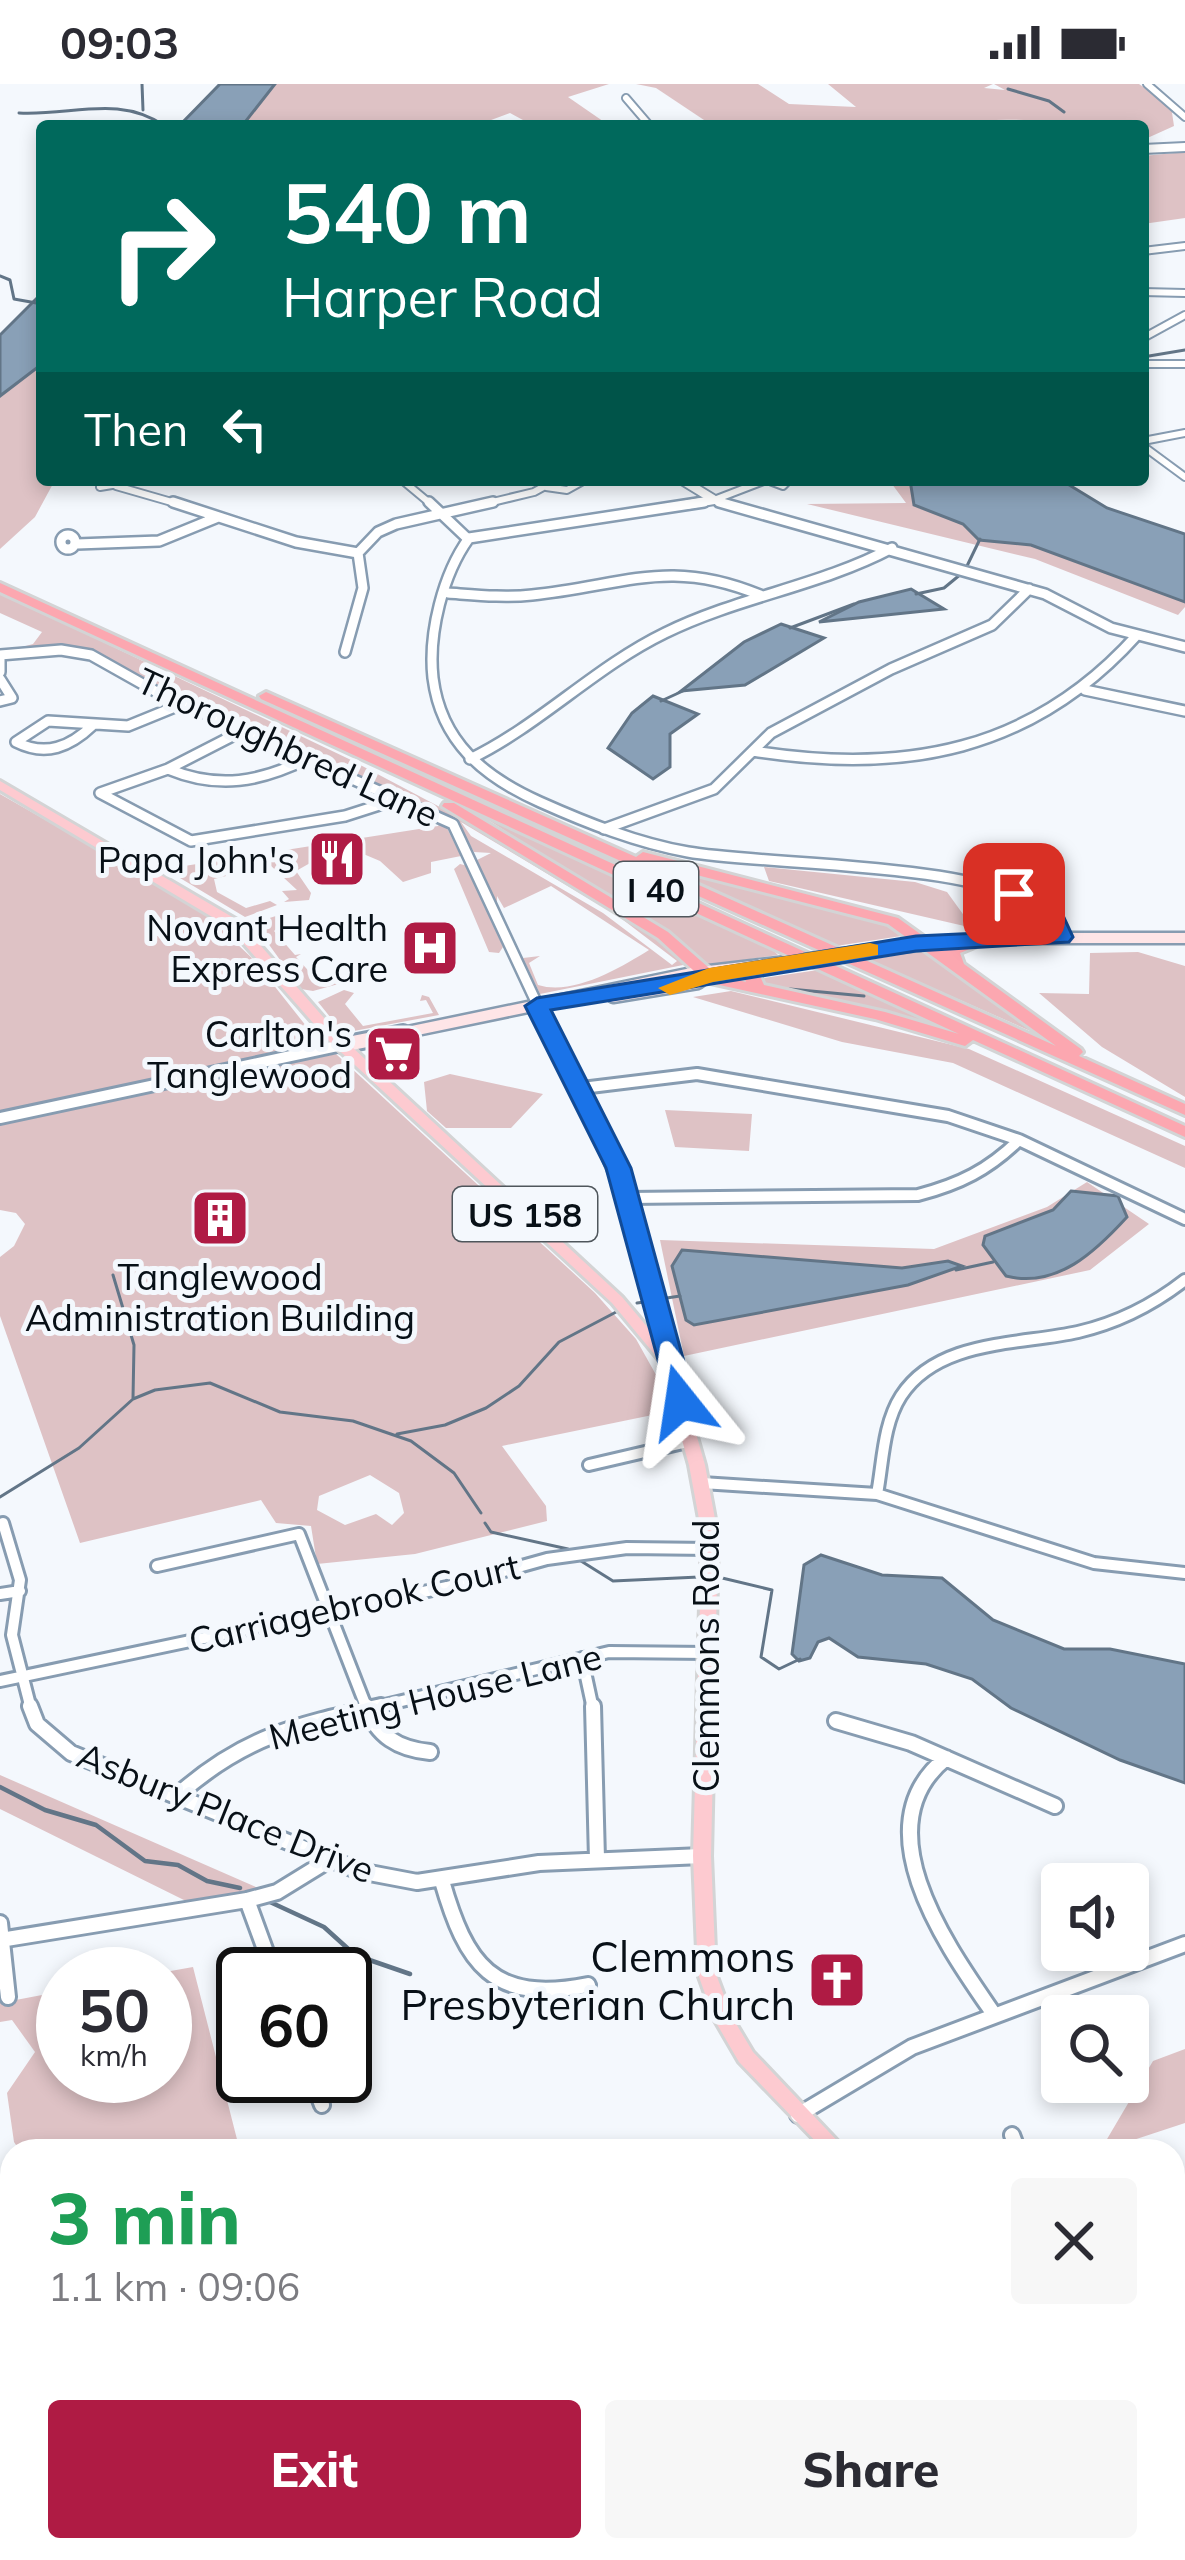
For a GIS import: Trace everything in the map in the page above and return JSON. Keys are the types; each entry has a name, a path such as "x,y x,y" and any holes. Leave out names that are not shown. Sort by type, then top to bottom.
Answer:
{"highway":[{"name":"I 40","path":"0,574 1185,1110"},
{"name":"I 40","path":"0,586 1185,1132"},
{"path":"345,748 651,927 709,975 911,1024 1024,1059"},
{"path":"581,838 719,879 879,915 926,942 1109,1074"},
{"path":"956,964 952,952 984,938"},
{"path":"757,988 750,972 767,966"}],"main road":[{"name":"Clemmons Road","path":"0,785 224,916 342,1045 617,1300 667,1360 702,1484 711,1550 702,1943 713,1995 746,2057 824,2139"},
{"path":"342,1045 537,1006 698,983 709,975 926,942 1185,938"}],"street":[{"path":"1147,84 1176,104 1185,117"},
{"path":"626,98 645,120"},
{"path":"1149,149 1185,147"},
{"path":"1149,250 1185,246"},
{"path":"1149,292 1185,293"},
{"path":"1149,335 1185,315"},
{"path":"1149,364 1185,364"},
{"path":"1149,442 1185,434"},
{"path":"1149,448 1185,477"},
{"path":"124,486 296,545 358,554"},
{"path":"411,486 432,499 450,530 468,539 714,500 751,486"},
{"path":"358,554 378,532 546,487 567,490 574,486"},
{"path":"692,486 714,500 781,522 892,548 1029,589 1137,635 1185,647"},
{"path":"77,544 159,541 218,517"},
{"path":"468,539 457,551 432,645 434,705 442,726 470,759 504,784 604,830 708,855 982,883 1048,913 1061,937"},
{"path":"470,759 521,735 637,648 892,548"},
{"path":"345,652 363,588 358,554"},
{"path":"448,593 529,595 626,572 669,570 711,575 760,596"},
{"path":"604,830 696,798 730,777 753,751 805,713 996,623 1029,589"},
{"path":"753,751 837,763 945,752 1002,734 1084,690 1110,670 1137,635"},
{"name":"Thoroughbred Lane","path":"0,657 86,653 455,827 537,1006 582,1088 629,1198 667,1360"},
{"path":"0,657 0,675 12,698 0,701"},
{"path":"1084,690 1185,710"},
{"path":"92,725 62,749 25,748 16,742 48,721 136,724 187,702"},
{"path":"246,728 168,769 100,793 190,841 345,816 399,798"},
{"path":"168,769 196,781 238,784 263,780 309,758"},
{"path":"0,1118 342,1045"},
{"path":"582,1088 697,1073 748,1078 948,1116 1019,1140 1185,1219"},
{"path":"629,1198 710,1194 869,1201 918,1195 970,1176 1019,1140"},
{"path":"877,1494 892,1418 916,1379 945,1360 1080,1331 1129,1315 1185,1280"},
{"path":"589,1465 692,1441"},
{"path":"702,1484 877,1494 1094,1563 1185,1573"},
{"name":"Asbury Place Drive","path":"3,1523 20,1591 12,1635 20,1677 37,1724 71,1753 358,1871 442,1881 539,1863 702,1856"},
{"path":"157,1566 299,1534 374,1727 393,1743 430,1752"},
{"name":"Carriagebrook Court","path":"0,1681 329,1612 579,1553 711,1550"},
{"path":"0,1594 20,1591"},
{"name":"Meeting House Lane","path":"179,1794 221,1756 260,1737 365,1709 582,1658 629,1651 710,1653"},
{"path":"582,1658 597,1712 592,1781 597,1859"},
{"path":"836,1721 946,1757 1054,1806"},
{"path":"946,1757 925,1782 914,1814 912,1862 926,1907 993,2013"},
{"path":"2,1939 247,1900 294,1883 329,1860"},
{"path":"442,1881 468,1954 494,1973 525,1988 557,1993 588,1985"},
{"path":"247,1900 264,1947"},
{"path":"0,1923 8,1997"},
{"path":"798,2115 912,2047 1185,1944"}],"shaded area":[{"path":"275,84 609,84 568,97 601,120 523,120 510,113 491,120 247,120"},
{"path":"636,84 758,84 789,104 856,107 828,84 993,84 984,88 1005,90 994,84 1139,84 1171,106 1174,126 1149,137 1149,120 704,120 656,88"},
{"path":"1185,152 1185,218 1149,223 1149,155"},
{"path":"36,369 36,486 52,486 35,517 0,549 0,396"},
{"path":"893,486 912,486 919,508 963,524 979,540 1031,545 1185,602 1185,607 1178,615 1035,559 807,504 906,503"},
{"path":"0,593 349,759 472,824 662,939 688,964 540,994 523,958 540,956 529,963 538,985 566,987 596,978 649,950 551,886 504,908 497,896 497,907 477,860 491,853 474,852 459,826 130,672 61,645 0,653 33,644 42,632 0,613","holes":["461,822 618,916 677,961 672,965 603,913 471,836"]},
{"path":"0,794 198,907 253,959 318,1041 0,1117"},
{"path":"482,816 778,955 703,966 634,914"},
{"path":"443,820 461,856 431,862 431,873 403,882 380,861 342,845 296,871 311,893 309,900 284,902 289,899 282,891 297,890 270,865 214,879 217,892 246,908 270,901 277,905 245,917 165,869 438,826"},
{"path":"460,864 468,866 503,947 499,953 489,952 454,869"},
{"path":"654,867 868,915 908,935 836,946"},
{"path":"764,867 915,882 947,892 973,928 769,881"},
{"path":"279,915 288,918 274,931 295,955 301,954 296,957 315,978 342,983 313,991 301,989 257,928 257,922"},
{"path":"1138,952 1185,966 1185,1097 1102,1047 1039,993 1089,994 1090,953"},
{"path":"933,953 1044,1037 869,960"},
{"path":"818,970 942,1028 762,986 757,979"},
{"path":"344,990 354,993 345,1004 363,1026 433,1013 426,1000 420,1001 422,995 429,997 439,1015 343,1033 318,1002"},
{"path":"731,991 969,1049 1185,1146 1185,1168 953,1063 842,1042 693,997"},
{"path":"336,1054 595,1293 636,1339 660,1382 667,1412 502,1446 546,1506 547,1521 415,1554 317,1564 311,1526 276,1523 261,1500 80,1543 0,1316 0,1257 14,1246 25,1224 16,1213 0,1210 0,1122","holes":["370,1475 399,1493 404,1513 392,1525 376,1514 345,1525 317,1510 319,1496"]},
{"path":"450,1074 543,1094 511,1128 446,1128 427,1111 424,1082"},
{"path":"665,1110 752,1114 749,1151 675,1147"},
{"path":"1087,1182 1149,1224 1090,1270 684,1356 660,1240 934,1249 1047,1207"},
{"path":"0,1775 258,1888 190,1903 0,1809"},
{"path":"193,1967 216,2057 216,2103 228,2103 237,2139 14,2139 7,2093 35,2052 12,2020 0,2022 0,2003 36,1996 36,2103 192,2103"},
{"path":"1185,2049 1185,2123 1136,2139 1107,2139 1128,2103 1149,2103 1153,2061"}],"water":[{"path":"220,84 275,84 247,120 185,120"},
{"path":"36,299 36,369 0,396 0,335"},
{"path":"911,486 1071,486 1107,508 1185,534 1185,602 1031,545 979,540 963,524 914,505"},
{"path":"911,589 944,609 819,622 859,602"},
{"path":"781,624 824,638 745,685 681,691 744,642"},
{"path":"653,696 698,714 670,734 670,767 653,779 608,748 632,713"},
{"path":"1071,1191 1118,1196 1127,1217 1089,1254 1059,1272 1025,1279 1006,1276 983,1245 985,1236 1053,1210"},
{"path":"682,1250 902,1268 948,1261 962,1266 908,1285 694,1325 686,1320 672,1266"},
{"path":"821,1555 882,1575 942,1578 993,1620 1064,1649 1110,1649 1185,1664 1185,1783 1120,1760 1011,1708 972,1679 926,1664 858,1657 829,1638 818,1642 810,1658 799,1661 792,1654 804,1565"}],"waterway":[{"path":"142,84 143,110"},
{"path":"1008,89 1049,101 1064,112"},
{"path":"19,113 112,109 154,120"},
{"path":"0,276 10,280 14,299 36,303"},
{"path":"1149,356 1185,350"},
{"path":"966,568 980,539"},
{"path":"916,594 944,588 961,574"},
{"path":"790,628 854,604"},
{"path":"661,701 685,690"},
{"path":"790,989 864,996"},
{"path":"956,1270 993,1262"},
{"path":"113,1275 134,1345 133,1398"},
{"path":"660,1299 680,1296"},
{"path":"637,1303 652,1301"},
{"path":"397,1434 445,1425 486,1408 519,1386 559,1342 618,1311"},
{"path":"0,1497 79,1448 133,1399 155,1390 210,1383 280,1412 353,1421 411,1441 454,1473 481,1513"},
{"path":"485,1523 491,1532 568,1549"},
{"path":"581,1561 613,1581 699,1577"},
{"path":"718,1577 772,1590 761,1657 779,1669 800,1659"},
{"path":"0,1787 45,1810 96,1825 145,1861 178,1865 207,1881 240,1888"},
{"path":"270,1902 324,1927 355,1955 410,1974"}],"slow traffic":[{"path":"670,988 698,983 709,975 870,950"}],"place":[{"name":"Papa John's","path":"337,859"},
{"name":"Novant Health Express Care","path":"430,948"},
{"name":"Carlton's Tanglewood","path":"394,1054"},
{"name":"Tanglewood Administration Building","path":"220,1218"},
{"name":"Clemmons Presbyterian Church","path":"837,1980"}],"route":[{"path":"681,1402 619,1168 537,1006 628,995 698,983 709,975 916,944 1061,937 1053,916 1014,894"}]}
